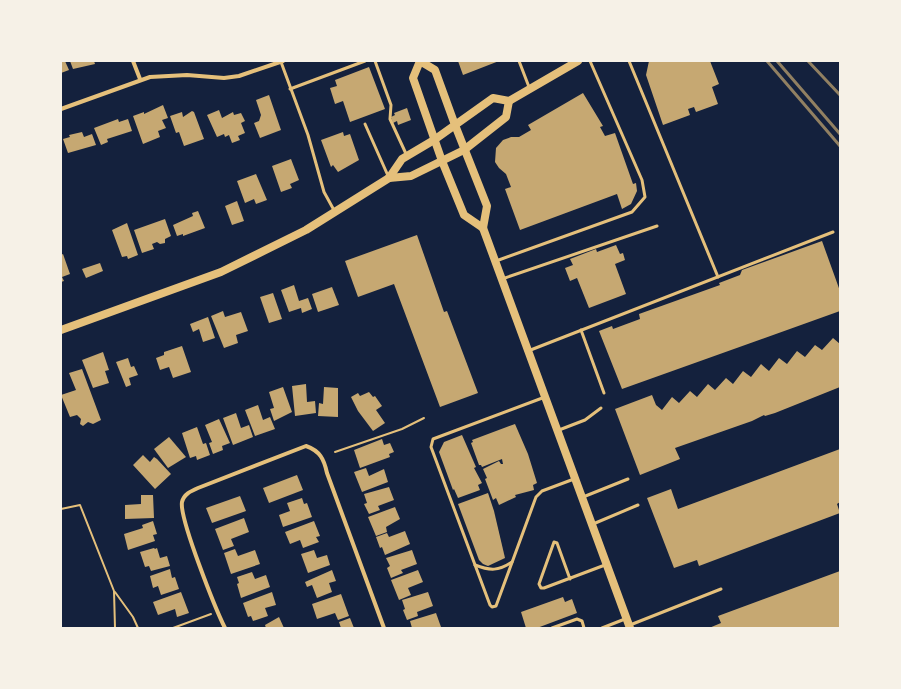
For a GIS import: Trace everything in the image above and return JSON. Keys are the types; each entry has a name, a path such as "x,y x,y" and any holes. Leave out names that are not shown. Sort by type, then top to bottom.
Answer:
{"main road":[{"path":"483,228 464,216 434,140 413,78 420,61 435,70 464,150 487,206 483,228 494,262 502,279 629,624"},
{"path":"61,330 222,272 306,230 389,178 402,159 434,140 493,98 510,101 578,61"},
{"path":"389,178 411,176 464,150 506,117 510,101"}],"street":[{"path":"133,61 140,79"},
{"path":"61,109 140,79 187,75 224,78 238,76 282,61"},
{"path":"225,628 185,523 182,504 184,498 190,492 198,488 306,446 314,449 325,462 327,473 384,628"}],"lane":[{"path":"282,61 290,89 308,135 324,192 335,212"},
{"path":"290,89 365,61"},
{"path":"375,61 391,105 390,119 407,156"},
{"path":"519,61 530,89"},
{"path":"494,262 632,212 645,197 642,180 590,61"},
{"path":"629,61 718,277"},
{"path":"365,124 389,178"},
{"path":"502,279 657,226"},
{"path":"528,351 833,232"},
{"path":"581,330 604,392"},
{"path":"545,396 433,439 431,447 492,607 496,606 536,497 542,491 575,478"},
{"path":"558,431 585,420 601,408"},
{"path":"582,497 628,479"},
{"path":"592,524 638,505"},
{"path":"570,579 557,543 554,542 539,584 541,588 570,579 607,564"},
{"path":"475,565 492,570 500,569 512,561"},
{"path":"602,628 629,624 721,589"},
{"path":"552,628 577,619 582,621 584,628"}],"path":[{"path":"336,452 402,429 424,418"},
{"path":"61,509 80,505 114,591 133,617 138,628"},
{"path":"114,591 115,628"},
{"path":"173,628 218,611"}],"building":[{"path":"61,61 65,61 69,70 61,73"},
{"path":"70,61 94,61 95,64 73,69"},
{"path":"458,61 499,61 463,75"},
{"path":"649,61 710,61 719,84 712,87 718,104 696,112 694,107 688,109 690,115 663,125 646,75"},
{"path":"369,67 385,109 350,122 343,101 335,104 330,88 337,86 335,80"},
{"path":"583,93 603,126 600,127 605,136 615,133 633,184 636,183 637,191 631,204 622,209 617,194 520,230 505,189 511,187 506,174 495,162 496,148 503,140 511,137 519,137 531,130 528,125"},
{"path":"269,95 281,130 260,138 254,123 259,121 261,115 256,100"},
{"path":"163,105 168,118 162,120 166,128 158,131 160,137 143,144 133,116 144,112 144,114"},
{"path":"407,108 411,120 398,125 397,121 393,123 391,117 395,115 394,113"},
{"path":"219,110 222,118 233,112 234,115 241,113 245,121 241,123 245,133 238,136 240,140 232,143 229,135 225,137 224,134 217,137 207,115"},
{"path":"192,111 194,112 204,139 184,146 179,132 176,133 170,116 182,112 183,117"},
{"path":"118,119 119,122 128,119 132,131 107,139 108,142 101,145 94,128"},
{"path":"82,132 84,137 92,134 96,145 68,153 63,139 70,137 69,135"},
{"path":"343,132 344,136 350,134 359,160 338,172 333,165 331,167 321,140"},
{"path":"291,159 299,180 290,184 292,188 281,192 272,166"},
{"path":"256,174 267,200 256,204 254,199 245,203 237,181"},
{"path":"237,201 244,221 232,225 225,206"},
{"path":"198,211 205,228 183,236 183,234 177,236 173,225 193,216 192,213"},
{"path":"165,219 171,236 165,239 165,243 160,244 157,242 152,244 154,249 142,253 134,230"},
{"path":"127,223 138,255 128,259 127,256 122,257 112,230"},
{"path":"417,235 444,312 447,311 478,393 440,407 394,284 358,297 345,261"},
{"path":"822,241 840,291 840,311 622,389 599,331 612,326 613,329 640,319 639,314 720,285 719,283 740,275 742,270"},
{"path":"616,245 620,254 623,253 625,260 615,264 626,294 589,308 577,278 570,281 565,268 573,265 570,259 596,249 597,252"},
{"path":"63,254 70,274 62,277 64,281 61,282 61,255"},
{"path":"100,263 103,271 86,278 82,269"},
{"path":"294,285 299,301 308,298 312,309 302,313 301,308 289,312 281,290"},
{"path":"332,287 339,305 318,312 312,294"},
{"path":"273,293 282,319 269,323 260,297"},
{"path":"223,311 225,317 241,312 248,331 236,335 238,343 224,348 211,316"},
{"path":"208,317 215,338 203,342 199,329 193,332 190,324"},
{"path":"833,338 840,344 840,387 775,413 764,415 752,421 675,448 680,459 640,475 615,409 652,395 656,405 662,410 672,397 679,403 690,391 697,397 708,384 715,390 726,378 733,384 743,371 751,377 761,364 769,371 779,358 787,364 797,351 805,357 815,345 822,350"},
{"path":"182,346 191,372 173,378 169,367 160,370 156,358 164,355 164,352"},
{"path":"103,352 109,370 105,371 109,383 93,388 82,360"},
{"path":"128,358 131,367 134,366 138,375 129,378 131,385 126,387 116,362"},
{"path":"82,369 101,420 93,424 88,422 83,426 80,424 81,419 77,415 70,417 61,395 76,390 69,373"},
{"path":"306,384 307,402 315,401 316,413 295,416 292,386"},
{"path":"283,387 292,412 274,421 270,409 274,408 269,392"},
{"path":"324,387 338,388 338,417 318,416 319,403 323,404"},
{"path":"369,392 373,397 375,396 382,406 376,410 385,423 373,431 358,411 351,397 358,393 360,396"},
{"path":"258,405 263,420 270,417 275,429 255,436 245,410"},
{"path":"236,413 241,428 249,425 253,437 233,445 223,418"},
{"path":"219,419 230,443 222,446 223,450 213,454 209,443 212,442 205,425"},
{"path":"515,424 528,454 537,483 533,485 534,490 515,495 516,497 499,505 496,498 493,500 483,469 499,461 503,464 502,459 482,467 479,465 471,443 473,442 472,440"},
{"path":"197,427 203,444 206,443 210,455 197,460 196,456 190,458 182,433"},
{"path":"462,435 476,467 474,468 482,483 478,485 480,490 458,498 454,489 453,490 439,452 444,442"},
{"path":"169,437 186,457 168,468 154,449"},
{"path":"382,439 384,445 390,443 394,452 389,454 390,457 360,468 354,450"},
{"path":"840,449 840,502 837,504 840,513 699,566 697,560 674,568 647,498 671,489 678,509"},
{"path":"143,455 150,462 154,457 157,459 171,474 155,489 133,465"},
{"path":"366,468 369,476 384,469 388,482 362,492 354,472"},
{"path":"297,475 303,490 269,503 263,488"},
{"path":"389,487 394,500 378,506 380,510 369,514 364,504 367,503 364,494"},
{"path":"488,493 494,511 505,558 488,566 479,560 458,504"},
{"path":"141,495 153,495 154,518 125,519 125,505 141,504"},
{"path":"240,496 246,511 212,523 206,508"},
{"path":"302,498 304,504 307,503 312,517 283,527 279,515 290,511 287,503"},
{"path":"395,507 400,519 386,527 387,532 376,536 368,517"},
{"path":"244,518 249,532 231,539 234,546 223,550 215,529"},
{"path":"153,521 157,534 153,535 155,541 128,550 124,534 143,528 142,525"},
{"path":"314,521 320,536 316,537 319,542 303,548 300,540 290,544 285,532"},
{"path":"405,531 410,544 385,555 382,547 380,548 376,537 387,533 389,537"},
{"path":"157,548 160,558 167,556 170,566 151,571 149,566 145,567 140,552"},
{"path":"235,549 238,556 255,550 260,564 231,574 224,553"},
{"path":"314,550 317,558 327,555 330,565 308,573 301,554"},
{"path":"412,550 417,564 401,570 403,573 391,578 387,568 390,566 386,558"},
{"path":"170,569 172,578 175,577 179,589 161,595 158,586 153,588 150,576"},
{"path":"332,570 336,581 329,583 332,592 317,598 312,585 307,587 305,582"},
{"path":"418,570 423,582 408,588 411,595 399,600 391,580"},
{"path":"840,571 840,628 709,628 721,623 718,616"},
{"path":"252,572 255,579 266,575 270,587 241,598 237,584 239,583 237,577"},
{"path":"181,592 189,613 177,617 175,609 158,615 153,602"},
{"path":"272,592 276,605 265,608 268,616 253,621 251,616 248,617 243,603"},
{"path":"428,592 433,606 417,612 418,616 407,620 403,610 405,609 402,600"},
{"path":"341,594 349,616 338,620 335,613 317,619 312,604"},
{"path":"563,597 565,602 572,599 577,613 537,628 526,628 521,612"},
{"path":"436,613 441,627 412,628 410,621"},
{"path":"279,617 284,628 266,628 265,625"},
{"path":"350,618 354,628 341,628 339,622"}],"railway":[{"path":"767,61 840,146"},
{"path":"777,61 840,134"},
{"path":"808,61 840,95"}]}
